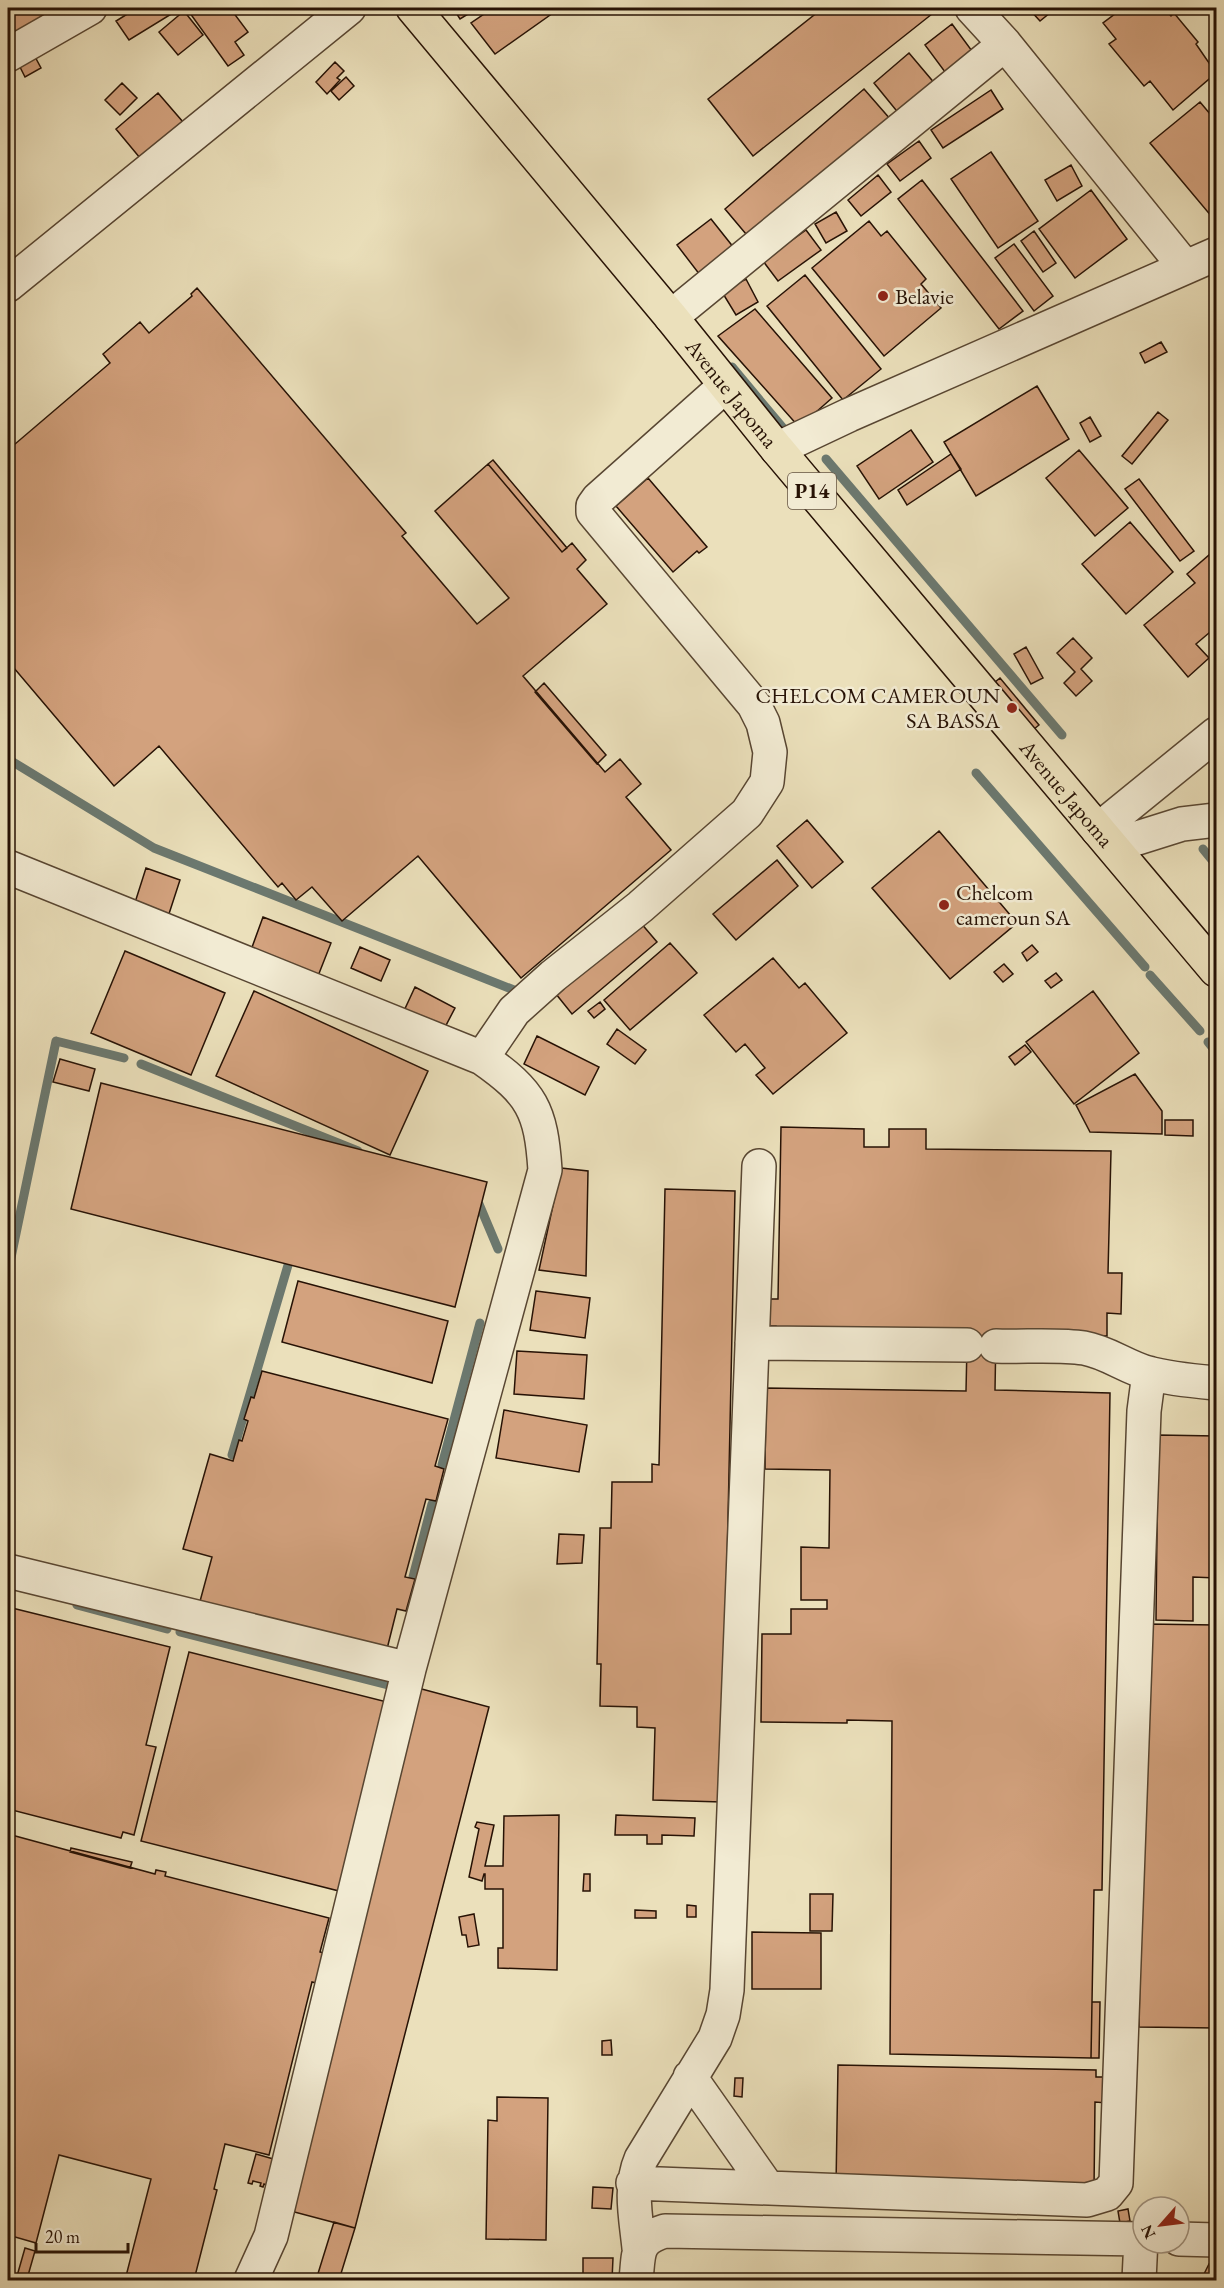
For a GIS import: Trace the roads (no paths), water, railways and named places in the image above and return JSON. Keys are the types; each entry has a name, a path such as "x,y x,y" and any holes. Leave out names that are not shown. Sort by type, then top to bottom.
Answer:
{"main road":[{"name":"Avenue Japoma","path":"413,8 671,317 777,449 1216,969"}],"street":[{"path":"8,55 90,8"},
{"path":"8,285 348,8"},
{"path":"972,8 1005,45 1185,267"},
{"path":"671,317 1005,45"},
{"path":"777,449 1216,254"},
{"path":"482,1058 514,1011 553,976 640,907 747,813 767,782 770,752 763,723 754,705 593,512 593,506 598,499 725,386"},
{"path":"1105,838 1216,734"},
{"path":"1105,838 1216,820"},
{"path":"8,867 482,1058 507,1076 530,1100 543,1136 545,1170 409,1669 271,2236 251,2280"},
{"path":"636,2280 639,2248 633,2183 641,2159 715,2038 723,2015 727,1990 759,1166"},
{"path":"752,1343 1082,1348 1103,1353 1149,1373 1216,1383"},
{"path":"633,2183 1087,2199 1107,2194 1116,2183 1144,1411 1149,1373"},
{"path":"8,1571 409,1669"},
{"path":"690,2078 768,2188"},
{"path":"639,2248 650,2235 665,2231 1131,2239"},
{"path":"1191,2240 1216,2240"},
{"path":"1139,2280 1141,2255"}],"waterway":[{"path":"732,367 788,434"},
{"path":"826,459 1062,735"},
{"path":"8,759 154,848 524,994"},
{"path":"976,773 1145,967"},
{"path":"1203,849 1216,865"},
{"path":"1150,975 1200,1031"},
{"path":"8,1272 56,1041 124,1058"},
{"path":"1208,1042 1216,1052"},
{"path":"141,1064 358,1151"},
{"path":"479,1204 498,1249"},
{"path":"232,1455 291,1255"},
{"path":"442,1465 480,1323"},
{"path":"413,1577 432,1504"},
{"path":"77,1605 167,1629"},
{"path":"180,1632 392,1686"}],"place":[{"name":"Belavie","path":"883,296"},
{"name":"CHELCOM CAMEROUN SA BASSA","path":"1012,708"},
{"name":"Chelcom cameroun SA","path":"944,905"}]}
